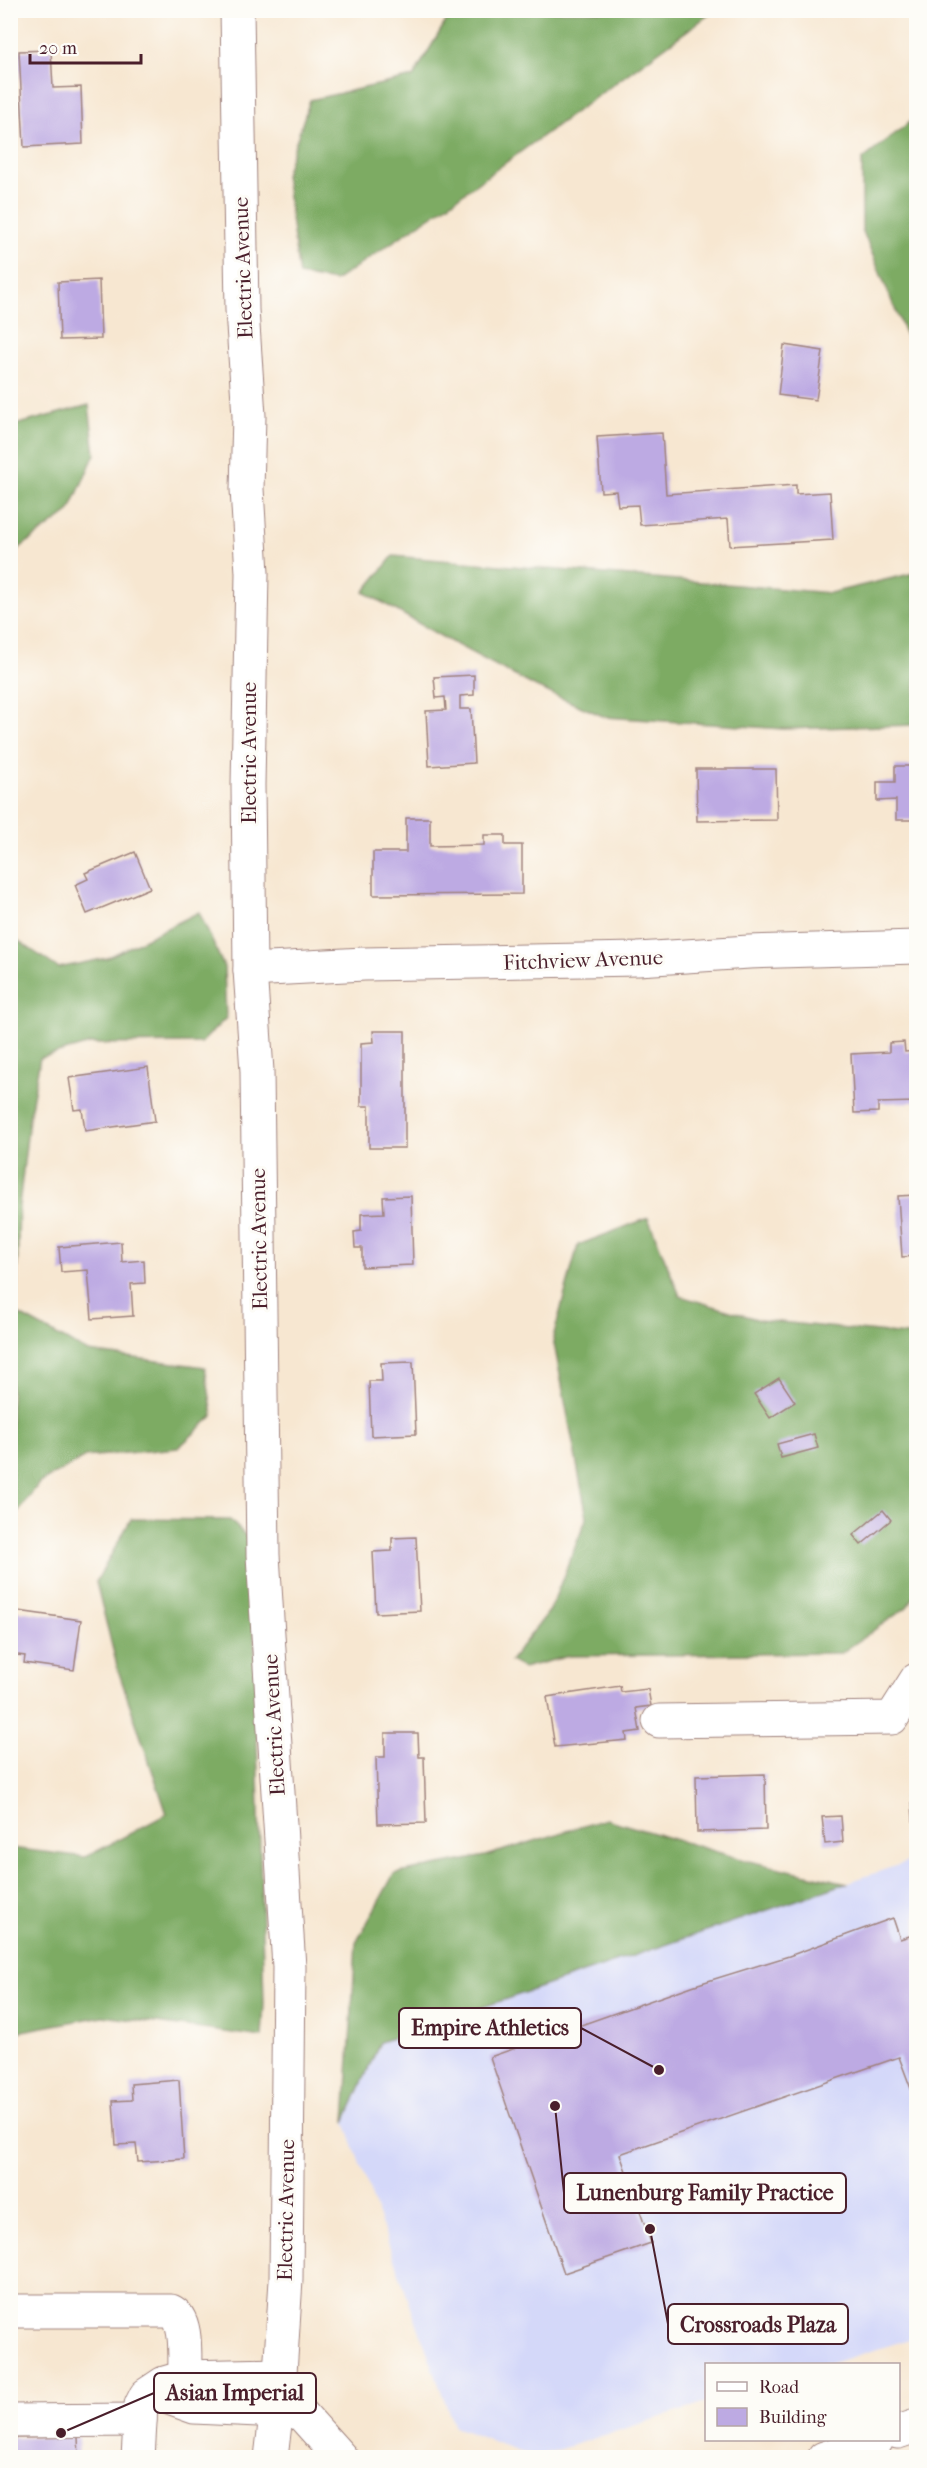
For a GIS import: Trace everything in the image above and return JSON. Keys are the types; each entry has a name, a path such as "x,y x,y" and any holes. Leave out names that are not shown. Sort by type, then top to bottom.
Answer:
{"main road":[{"name":"Electric Avenue","path":"237,10 243,310 249,416 247,489 252,573 249,675 250,970 257,1071 263,1555 289,1967 285,2400 271,2457"},
{"name":"Fitchview Avenue","path":"250,970 364,964 627,959 749,952 916,947"},
{"path":"659,1721 892,1718 916,1680"},
{"path":"10,2311 171,2311 177,2314 183,2323 185,2377"},
{"path":"138,2457 146,2406 164,2383 185,2377 285,2400 341,2457"},
{"path":"10,2421 146,2406 194,2407 285,2400"},
{"path":"285,2400 318,2457"},
{"path":"900,2431 916,2426"},
{"path":"824,2457 871,2441"}],"shaded area":[{"path":"916,1859 916,2337 832,2363 705,2363 705,2403 535,2457 454,2427 345,2122 380,2042"}],"green space":[{"path":"452,11 714,11 449,204 335,281 299,275 285,175 310,100 413,77"},
{"path":"916,117 916,360 862,229 862,160"},
{"path":"89,405 95,454 69,512 11,554 11,426"},
{"path":"393,556 830,593 914,573 916,568 916,725 784,729 605,717 536,687 364,592"},
{"path":"199,912 224,967 226,1018 201,1043 90,1044 40,1058 29,1119 19,1206 16,1313 88,1352 205,1367 213,1416 178,1448 85,1457 39,1483 11,1522 11,936 58,968 107,958"},
{"path":"648,1218 680,1296 760,1320 916,1336 916,1594 907,1607 841,1653 569,1656 523,1668 510,1661 550,1610 587,1517 553,1338 578,1245"},
{"path":"131,1519 230,1520 252,1542 264,2004 262,2037 103,2016 11,2033 11,1848 86,1857 167,1814 118,1670 96,1582"},
{"path":"606,1819 744,1860 847,1883 380,2042 345,2122 356,1943 394,1874 485,1856"}],"building":[{"path":"51,50 53,88 81,87 83,144 24,147 19,51"},
{"path":"99,280 101,339 60,340 58,282"},
{"path":"784,345 823,351 816,400 778,395"},
{"path":"662,433 666,494 796,485 796,494 830,492 833,540 730,546 728,519 640,525 638,505 618,506 616,491 601,492 597,437"},
{"path":"474,675 474,695 460,696 460,709 471,709 474,763 429,766 426,711 446,710 445,697 436,698 434,677"},
{"path":"895,766 916,766 916,820 896,820 896,800 877,801 877,782 895,782"},
{"path":"696,769 776,769 777,820 697,821"},
{"path":"406,818 430,818 430,846 484,845 484,835 505,835 505,845 522,845 522,894 373,895 373,852 406,852"},
{"path":"135,852 150,888 87,914 75,885 88,879 85,873"},
{"path":"373,1031 405,1031 405,1148 369,1148 369,1106 361,1106 361,1043 374,1042"},
{"path":"904,1042 905,1052 916,1051 916,1102 878,1103 878,1112 854,1113 851,1054 889,1052 889,1043"},
{"path":"148,1067 155,1121 85,1131 82,1109 74,1110 69,1078"},
{"path":"916,1195 916,1256 902,1257 898,1196"},
{"path":"411,1196 413,1265 362,1267 362,1248 355,1248 354,1232 361,1231 361,1214 384,1213 383,1197"},
{"path":"121,1242 122,1262 144,1260 145,1283 131,1284 133,1316 92,1319 88,1270 61,1272 59,1247"},
{"path":"413,1362 416,1434 371,1436 369,1381 382,1381 381,1363"},
{"path":"779,1378 795,1402 770,1418 754,1394"},
{"path":"814,1434 818,1448 781,1458 777,1444"},
{"path":"883,1510 891,1520 861,1545 853,1535"},
{"path":"416,1537 420,1611 376,1613 373,1552 392,1551 392,1538"},
{"path":"11,1610 81,1620 74,1670 24,1663 25,1656 10,1654"},
{"path":"620,1686 621,1692 648,1689 651,1706 636,1708 640,1731 626,1733 627,1740 555,1747 547,1697"},
{"path":"385,1733 418,1733 419,1757 424,1757 426,1823 378,1824 376,1757 385,1757"},
{"path":"916,1764 916,1821 913,1821 910,1765"},
{"path":"765,1774 766,1830 697,1832 696,1776"},
{"path":"841,1816 843,1842 825,1844 822,1817"},
{"path":"893,1918 900,1939 916,1934 916,2102 899,2057 620,2154 651,2243 564,2273 490,2057 695,1985 789,1956"},
{"path":"179,2080 184,2159 138,2162 136,2144 116,2145 113,2101 132,2100 131,2084"},
{"path":"78,2437 79,2458 10,2458 10,2438"}],"place":[{"name":"Empire Athletics","path":"659,2070"},
{"name":"Lunenburg Family Practice","path":"555,2106"},
{"name":"Crossroads Plaza","path":"650,2229"},
{"name":"Asian Imperial","path":"61,2433"}]}
